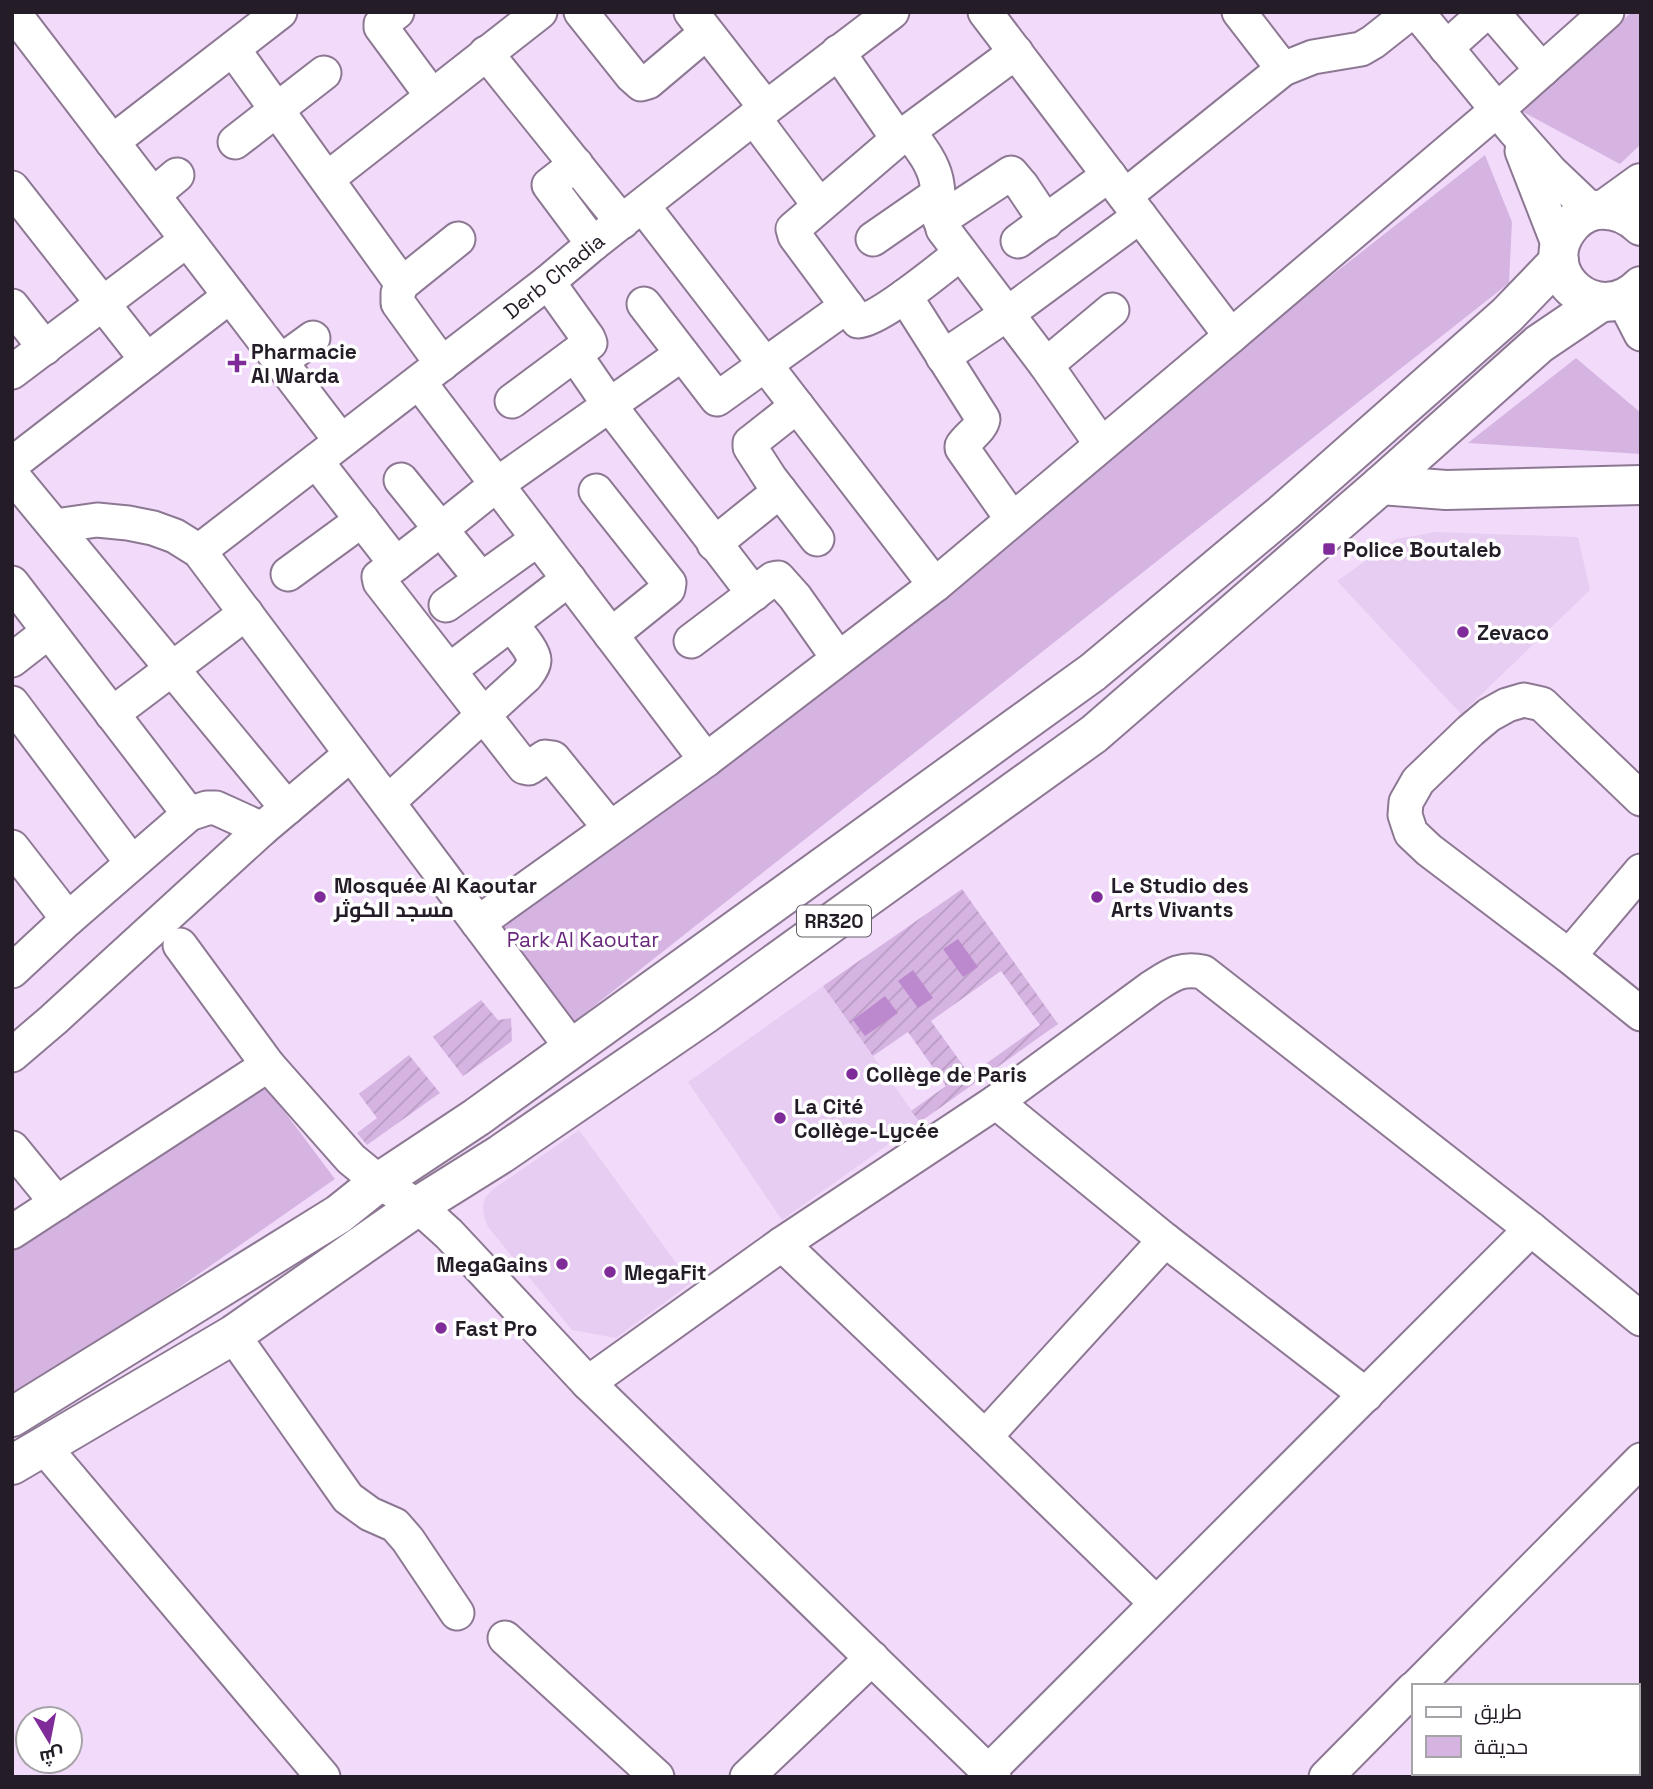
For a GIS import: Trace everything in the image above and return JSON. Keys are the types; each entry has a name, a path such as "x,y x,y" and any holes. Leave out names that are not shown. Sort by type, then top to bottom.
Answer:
{"main road":[{"name":"RR320","path":"12,1417 338,1214 379,1182 477,1117 1093,672 1283,513 1507,315 1559,254 1564,234 1571,224 1641,183"},
{"path":"1599,210 1621,212 1641,226"},
{"path":"1559,254 1561,270 1569,286 1584,297 1622,296"},
{"name":"RR320","path":"28,1456 233,1335 418,1206 500,1154 705,1014 1094,734 1539,344 1622,296"},
{"path":"1381,485 1446,490 1641,485"}],"street":[{"path":"112,142 280,12"},
{"path":"397,12 381,24 381,27 432,96"},
{"path":"327,179 540,12"},
{"path":"581,12 641,84 648,82 698,23 819,205"},
{"name":"Derb Chadia","path":"200,551 892,12"},
{"path":"985,12 1231,336"},
{"path":"1239,12 1283,69"},
{"path":"943,357 1007,314 1125,196 1283,69 1313,57 1361,48 1373,42 1411,12"},
{"path":"1417,12 1551,172 1599,210"},
{"path":"1446,48 1486,12"},
{"path":"1492,12 1542,70"},
{"path":"478,923 705,760 934,585 1231,336 1505,120 1542,70 1607,12"},
{"path":"16,24 112,142 165,185 187,240 280,362 329,451 362,520 396,564"},
{"path":"233,49 402,284"},
{"path":"838,52 903,135 929,160 936,177 943,229 1046,365 1101,444"},
{"path":"961,253 905,296 864,321 858,321 793,231 819,205 903,135 1016,52"},
{"path":"486,53 576,164 632,214 765,365 934,585"},
{"path":"234,142 324,74"},
{"path":"1505,120 1538,188 1559,254"},
{"path":"576,164 549,185 593,244"},
{"path":"873,239 1011,173 1046,222"},
{"path":"12,188 147,360"},
{"path":"1018,241 1046,222 1125,196"},
{"path":"458,239 402,284 398,293 398,303 430,373 496,485 705,760"},
{"path":"12,372 187,240"},
{"path":"512,401 590,344 548,282"},
{"path":"12,464 230,296"},
{"path":"905,296 983,419 983,423 965,441 962,448 1012,519"},
{"path":"1622,296 1641,334"},
{"path":"643,304 717,399 846,306"},
{"path":"12,306 45,348"},
{"path":"1046,365 1112,310"},
{"path":"280,362 313,338"},
{"path":"610,828 553,758 545,757 526,769 378,580 496,485 682,354"},
{"path":"575,355 610,406 754,594"},
{"path":"797,406 750,443 750,447 817,539"},
{"path":"12,475 171,668 274,819"},
{"path":"401,480 481,579"},
{"path":"596,491 669,583 668,589 611,635"},
{"path":"714,544 780,491"},
{"path":"55,526 97,520 128,523 175,536 200,551 572,1048"},
{"path":"288,574 362,520"},
{"path":"446,604 538,538"},
{"path":"691,641 775,578 780,579 838,658"},
{"path":"450,670 569,579"},
{"path":"12,583 189,814"},
{"path":"112,714 246,613"},
{"path":"388,802 532,668 532,652 511,624"},
{"path":"12,660 48,632"},
{"path":"1641,799 1542,704 1524,700 1507,705 1489,716 1418,781 1406,802 1405,815 1410,833 1429,850 1641,1014"},
{"path":"12,703 132,863"},
{"path":"12,1055 274,819 351,754"},
{"path":"15,962 189,814 206,808 216,808 274,819"},
{"path":"12,847 68,919"},
{"path":"1569,956 1641,871"},
{"path":"180,945 268,1065 351,1159 379,1182 418,1206 449,1234 588,1383 991,1774 1156,1603 1531,1229"},
{"path":"588,1383 782,1244 996,1102 1151,988 1177,972 1191,970 1203,972 1531,1229 1641,1319"},
{"path":"12,1231 268,1065"},
{"path":"996,1102 1166,1240 1366,1395"},
{"path":"12,1147 57,1203"},
{"path":"985,1437 1166,1240"},
{"path":"782,1244 1156,1603"},
{"path":"233,1335 348,1498 370,1514 395,1525 457,1613"},
{"path":"28,1456 323,1777"},
{"path":"1418,1684 1641,1460"},
{"path":"505,1638 657,1777"},
{"path":"747,1777 872,1658"},
{"path":"1326,1777 1412,1690"}],"shaded area":[{"path":"1435,532 1578,537 1590,590 1461,714 1337,581 1396,539"},
{"path":"958,939 978,967 963,977 943,949"},
{"path":"913,970 933,998 918,1008 898,981"},
{"name":"La Cité Collège-Lycée","path":"823,986 920,1122 782,1220 688,1082"},
{"path":"885,996 898,1013 865,1036 853,1020"},
{"path":"579,1130 691,1283 616,1338 572,1330 488,1227 484,1217 485,1198 492,1190"}],"green space":[{"path":"1632,12 1641,12 1641,144 1620,164 1521,111"},
{"name":"Park Al Kaoutar","path":"1485,155 1512,222 1509,283 570,1025 502,927"},
{"path":"1576,358 1641,413 1641,454 1468,443"},
{"path":"962,889 1058,1024 920,1122 911,1111 946,1086 908,1032 873,1056 823,986","holes":["1001,971 1040,1025 970,1075 931,1021"]},
{"path":"481,1000 498,1020 511,1018 512,1041 463,1076 433,1037"},
{"path":"409,1055 440,1093 367,1145 357,1133 377,1118 359,1094"},
{"path":"266,1087 335,1179 111,1335 12,1398 12,1243"}],"place":[{"name":"Pharmacie Al Warda","path":"237,363"},
{"name":"Police Boutaleb","path":"1329,549"},
{"name":"Zevaco","path":"1463,632"},
{"name":"Mosquée Al Kaoutar مسجد الكوثر","path":"320,897"},
{"name":"Le Studio des Arts Vivants","path":"1097,897"},
{"name":"Collège de Paris","path":"852,1074"},
{"name":"La Cité Collège-Lycée","path":"780,1118"},
{"name":"MegaGains","path":"562,1264"},
{"name":"MegaFit","path":"610,1272"},
{"name":"Fast Pro","path":"441,1328"}]}
